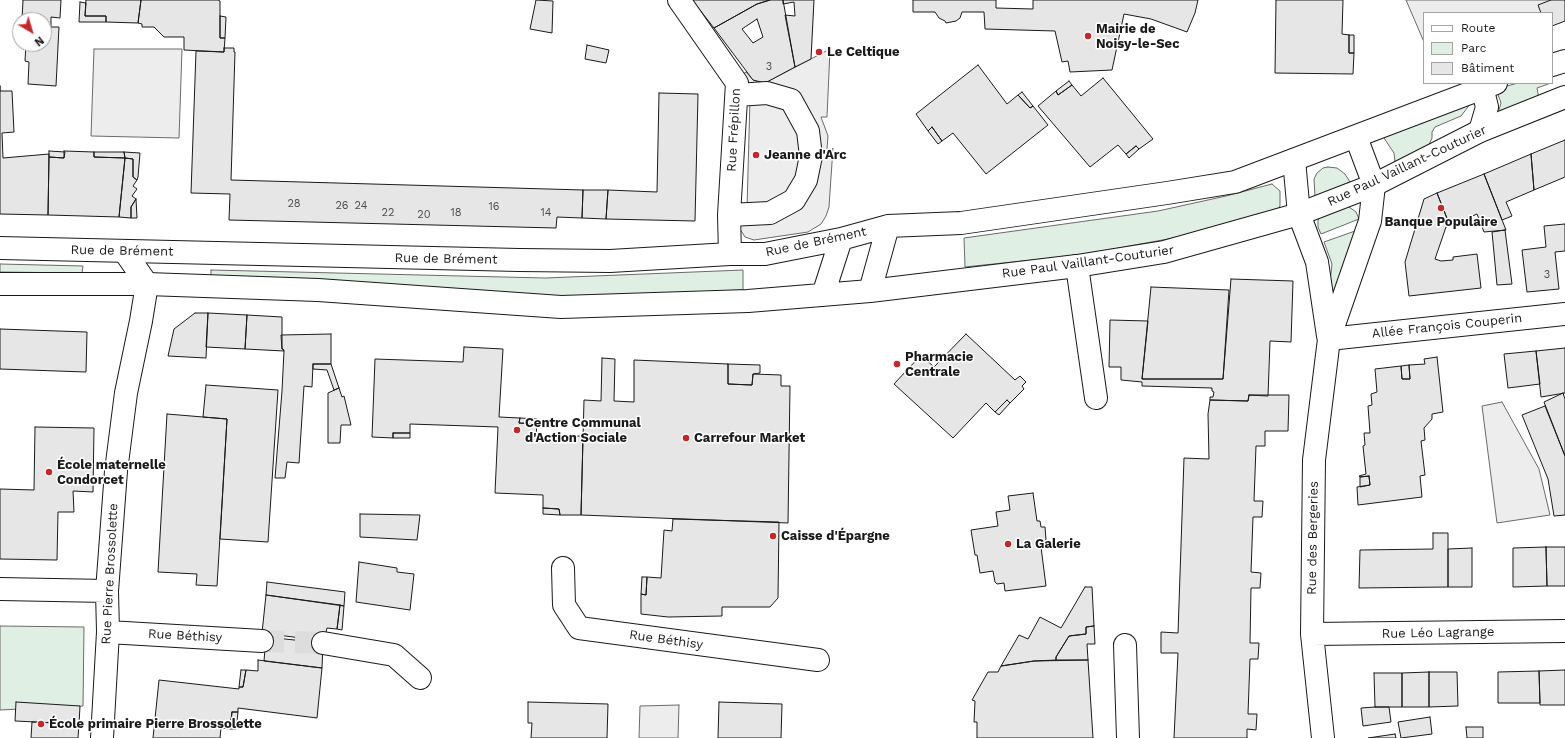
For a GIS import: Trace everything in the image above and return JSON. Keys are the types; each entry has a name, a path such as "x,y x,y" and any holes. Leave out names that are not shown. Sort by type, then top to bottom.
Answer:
{"street":[{"name":"Rue Frépillon","path":"679,0 737,83 729,215 730,254"},
{"path":"1553,65 1565,61"},
{"path":"0,284 147,284 318,290 561,307 748,301 823,295 870,290 888,226 961,223 1235,182 1489,85 1487,107 1480,131"},
{"path":"729,215 770,212 794,200 806,180 812,156 808,131 791,100 767,92 737,95"},
{"name":"Rue Paul Vaillant-Couturier","path":"870,290 1077,266 1164,252 1299,214 1374,184 1480,131 1565,98"},
{"name":"Rue des Bergeries","path":"1323,738 1312,634 1314,460 1329,339 1370,221 1374,184 1356,137"},
{"name":"Rue des Bergeries","path":"1294,160 1299,214 1316,262 1329,339"},
{"name":"Rue de Brément","path":"0,248 602,261 730,254 765,254 841,239 888,226"},
{"path":"823,295 841,239"},
{"path":"124,251 147,284"},
{"path":"1077,266 1096,398"},
{"name":"Rue Pierre Brossolette","path":"102,738 108,632 107,591 116,471 126,393 147,284"},
{"name":"Allée François Couperin","path":"1329,339 1565,314"},
{"name":"Rue Béthisy","path":"563,568 564,606 579,628 818,660"},
{"path":"0,589 107,591"},
{"name":"Rue Léo Lagrange","path":"1312,634 1565,631"},
{"name":"Rue Béthisy","path":"108,632 262,641"},
{"path":"323,644 394,654 420,678"},
{"path":"1125,645 1128,738"}],"green space":[{"path":"1514,84 1548,84 1537,88 1539,100 1498,113 1501,103 1496,89"},
{"path":"1471,99 1468,107 1461,116 1435,127 1428,147 1395,162 1394,153 1382,135"},
{"path":"1323,168 1337,168 1345,174 1350,182 1315,197 1314,179 1317,173"},
{"path":"1272,184 1280,191 1280,206 1277,210 1242,223 1168,239 1080,255 965,267 964,238 1158,211"},
{"path":"1341,206 1349,207 1356,212 1359,219 1321,234 1318,227 1318,220 1322,214"},
{"path":"1358,230 1339,297 1328,300 1332,264 1324,242"},
{"path":"0,264 83,266 82,273 0,272"},
{"path":"211,270 545,278 743,270 743,290 551,298 211,277"},
{"path":"0,626 84,627 83,706 0,710"}],"shaded area":[{"path":"1406,0 1565,0 1553,12 1423,12 1423,40"},
{"path":"94,49 182,49 179,138 91,136"},
{"path":"830,49 827,117 821,117 828,136 827,149 830,151 833,148 829,207 826,216 821,224 808,232 754,240 745,237 738,226 747,208 750,99 741,75 746,72 753,80 765,83"},
{"path":"1502,402 1539,469 1550,515 1497,523 1482,406"},
{"path":"679,705 678,738 639,738 640,706"}],"building":[{"path":"23,0 61,0 60,18 52,17 52,12 22,12"},
{"path":"86,0 141,0 138,23 106,22 106,16 85,16"},
{"path":"141,0 220,1 220,38 225,38 224,52 184,50 184,37 164,37 154,27 142,27 142,24 138,23"},
{"path":"536,0 553,1 552,33 530,29"},
{"path":"692,0 770,0 757,4 714,28"},
{"path":"770,0 783,0 795,67 765,83 753,80 714,28 757,4","holes":["757,19 763,37 753,43 742,29"]},
{"path":"783,0 814,0 811,59 795,67 785,15 795,16 794,2 783,4"},
{"name":"Mairie de Noisy-le-Sec","path":"913,0 996,0 996,8 1033,9 1033,0 1198,0 1195,13 1187,32 1151,19 1124,14 1112,70 1070,72 1068,61 1062,62 1055,31 985,29 984,12 962,12 960,18 956,21 946,23 939,18 935,12 913,12"},
{"path":"1276,0 1343,0 1342,34 1349,35 1349,53 1354,53 1353,74 1275,73"},
{"path":"1551,0 1565,0 1565,21 1553,26 1553,12 1541,12 1538,5"},
{"path":"80,2 86,3 85,16 106,16 106,22 79,22"},
{"path":"220,16 226,17 225,38 220,38"},
{"path":"52,27 59,27 56,86 28,84 29,62 25,61 26,52 52,52"},
{"path":"1349,35 1354,35 1354,53 1349,53"},
{"path":"587,45 609,50 606,63 585,59"},
{"path":"224,48 234,48 235,52 231,180 583,190 582,218 557,217 556,228 229,220 230,194 191,193 196,51 224,52"},
{"path":"978,65 1007,104 1018,95 1030,108 1033,106 1048,125 986,174 953,133 942,141 932,127 928,131 916,114"},
{"path":"1103,78 1153,139 1139,149 1136,146 1126,154 1118,145 1090,167 1038,106 1056,91 1058,95 1072,85 1081,96"},
{"path":"1069,81 1072,85 1058,95 1056,91"},
{"path":"0,91 12,91 14,132 2,133 3,158 49,154 48,215 0,214"},
{"path":"1022,92 1033,106 1030,108 1018,95"},
{"path":"659,93 698,94 695,221 606,219 608,190 657,192"},
{"path":"932,127 942,141 938,144 928,131"},
{"path":"1565,140 1565,177 1534,190 1531,154"},
{"path":"1136,146 1139,149 1129,158 1126,154"},
{"path":"49,151 65,152 64,158 49,157"},
{"path":"64,151 94,152 94,157 125,158 119,217 48,215 49,157 64,158"},
{"path":"94,152 124,152 125,158 94,157"},
{"path":"124,152 140,153 137,180 133,177 133,159 125,158"},
{"path":"1531,154 1534,190 1506,202 1512,216 1502,220 1484,174"},
{"path":"125,158 133,159 133,177 137,180 133,186 137,189 132,196 136,199 131,207 131,218 119,217"},
{"path":"1484,174 1506,230 1484,232 1477,214 1450,226 1437,193"},
{"path":"583,190 608,190 606,219 582,218"},
{"path":"1437,193 1450,226 1446,227 1435,259 1441,261 1453,260 1453,257 1477,254 1481,288 1409,296 1405,262 1424,199"},
{"path":"136,199 137,218 131,218 131,207"},
{"path":"1565,224 1565,251 1555,252 1559,289 1527,292 1522,250 1546,247 1544,226"},
{"path":"1505,230 1512,284 1497,285 1492,232"},
{"path":"1231,279 1293,281 1291,342 1270,341 1268,396 1249,395 1248,401 1210,400 1210,397 1213,397 1214,392 1212,391 1212,388 1142,386 1142,382 1121,380 1121,367 1109,367 1110,320 1148,321 1142,379 1223,379"},
{"path":"1151,287 1229,290 1223,379 1142,379"},
{"path":"195,313 208,313 206,358 168,356 174,329"},
{"path":"208,313 247,315 245,349 206,347"},
{"path":"247,315 282,317 282,349 284,351 245,349"},
{"path":"0,329 87,332 86,372 0,369"},
{"path":"331,334 331,364 313,364 312,387 304,386 299,463 287,462 285,478 275,478 284,351 282,349 281,335"},
{"path":"966,334 1015,380 1020,376 1026,382 1022,386 1024,389 1010,403 1007,400 995,412 986,403 953,438 894,384 921,355 934,367"},
{"name":"Centre Communal d'Action Sociale","path":"464,347 503,349 499,417 520,418 519,423 537,424 536,437 583,436 581,515 560,515 559,509 543,508 543,495 495,493 498,427 410,424 410,433 393,433 393,438 372,437 375,359 463,362"},
{"path":"1565,348 1565,393 1541,397 1536,351"},
{"path":"1536,351 1540,384 1508,388 1504,354"},
{"path":"1437,357 1443,412 1432,414 1432,419 1424,428 1425,440 1421,441 1425,475 1420,476 1422,497 1358,505 1357,487 1370,485 1369,476 1359,476 1366,474 1363,446 1365,445 1364,433 1370,433 1368,406 1372,405 1371,394 1377,392 1375,369 1401,366 1402,379 1410,379 1409,365 1425,364 1424,359"},
{"name":"Carrefour Market","path":"602,358 615,359 614,401 634,402 634,360 728,364 728,384 752,385 753,374 781,375 781,386 790,386 788,523 581,515 584,400 601,401"},
{"path":"313,364 331,364 339,388 334,390 327,370 313,369"},
{"path":"728,364 760,365 760,373 753,374 752,385 728,384"},
{"path":"1409,365 1410,379 1402,379 1401,366"},
{"path":"206,385 278,390 268,542 220,539 227,419 203,417"},
{"path":"339,388 342,397 344,396 351,425 341,425 340,443 328,443 328,393"},
{"path":"1563,393 1565,399 1565,456 1544,402"},
{"path":"1249,395 1289,395 1288,431 1265,431 1265,446 1256,446 1254,501 1263,501 1262,517 1253,517 1251,572 1261,573 1260,588 1251,588 1250,643 1259,643 1258,659 1250,659 1248,714 1257,714 1256,730 1247,729 1247,738 1174,738 1178,653 1161,653 1161,632 1178,633 1184,458 1209,459 1208,414 1210,400 1248,401"},
{"path":"1007,400 1010,403 999,415 995,412"},
{"path":"1545,406 1565,456 1565,515 1554,516 1548,479 1522,415"},
{"path":"167,414 227,419 217,586 196,585 197,574 158,572"},
{"path":"520,418 537,419 537,424 519,423"},
{"path":"35,427 94,428 93,492 73,491 74,512 58,512 57,560 0,559 0,489 34,490"},
{"path":"393,433 410,433 410,438 393,438"},
{"path":"1369,476 1370,485 1360,487 1360,477"},
{"name":"La Galerie","path":"1033,493 1037,521 1040,521 1041,527 1045,527 1046,540 1043,541 1043,547 1041,547 1046,586 1005,591 1004,583 997,584 995,582 993,571 980,573 977,555 975,555 971,530 998,526 996,512 1010,510 1008,496"},
{"path":"543,508 559,509 560,515 543,514"},
{"path":"360,514 420,515 417,540 360,537"},
{"path":"673,519 779,522 778,598 770,607 722,607 722,616 668,617 641,614 641,594 646,595 647,577 661,578 664,530 672,531"},
{"path":"1433,533 1448,533 1448,587 1359,588 1360,550 1433,549"},
{"path":"1546,547 1547,586 1513,587 1513,548"},
{"path":"1546,547 1565,547 1565,586 1547,586"},
{"path":"1472,548 1472,587 1448,587 1448,549"},
{"path":"359,562 397,568 397,572 414,574 410,610 356,602"},
{"path":"642,577 647,577 646,595 641,594"},
{"path":"267,582 345,592 344,606 266,595"},
{"path":"1085,587 1092,587 1094,626 1086,627 1086,634 1069,636 1056,657 1056,660 1034,661 1001,666 1019,635 1028,639 1040,617 1061,628"},
{"path":"266,595 340,605 337,629 327,628 324,641 262,633"},
{"path":"340,605 344,606 342,630 337,629"},
{"path":"1094,626 1095,644 1087,644 1088,660 1056,660 1056,657 1069,636 1086,634 1086,627"},
{"path":"266,637 323,643 322,668 264,661"},
{"path":"258,660 322,668 317,718 238,708 238,712 232,712 230,729 221,728 220,738 153,738 159,680 239,689 239,687 243,687 246,670 258,671"},
{"path":"1088,660 1093,738 977,738 977,722 974,722 975,701 972,700 988,672 998,672 1001,666 1034,661"},
{"path":"241,670 246,670 243,687 239,687"},
{"path":"1565,670 1565,705 1540,705 1539,671"},
{"path":"1539,671 1540,703 1498,703 1498,672"},
{"path":"1429,672 1457,672 1458,706 1429,707"},
{"path":"1429,672 1429,707 1402,707 1402,673"},
{"path":"1374,673 1402,673 1402,707 1375,707"},
{"path":"16,702 80,706 79,724 15,721"},
{"path":"528,702 608,704 607,738 531,738 532,723 528,723"},
{"path":"719,702 782,704 781,738 718,738"},
{"path":"1389,707 1391,722 1363,726 1361,708"},
{"path":"232,712 238,712 236,729 230,729"},
{"path":"1430,717 1432,734 1401,738 1398,722"},
{"path":"32,722 79,724 78,738 31,738"},
{"path":"1466,727 1483,727 1483,738 1467,738"},
{"path":"1395,734 1396,738 1368,738"}],"tunnel":[{"path":"262,641 323,643"}],"place":[{"name":"Mairie de Noisy-le-Sec","path":"1088,36"},
{"name":"Le Celtique","path":"819,52"},
{"name":"Jeanne d'Arc","path":"756,155"},
{"name":"Banque Populaire","path":"1441,208"},
{"name":"Pharmacie Centrale","path":"897,364"},
{"name":"Centre Communal d'Action Sociale","path":"517,430"},
{"name":"Carrefour Market","path":"686,438"},
{"name":"École maternelle Condorcet","path":"49,472"},
{"name":"Caisse d'Épargne","path":"773,536"},
{"name":"La Galerie","path":"1008,544"},
{"name":"École primaire Pierre Brossolette","path":"41,724"}]}
